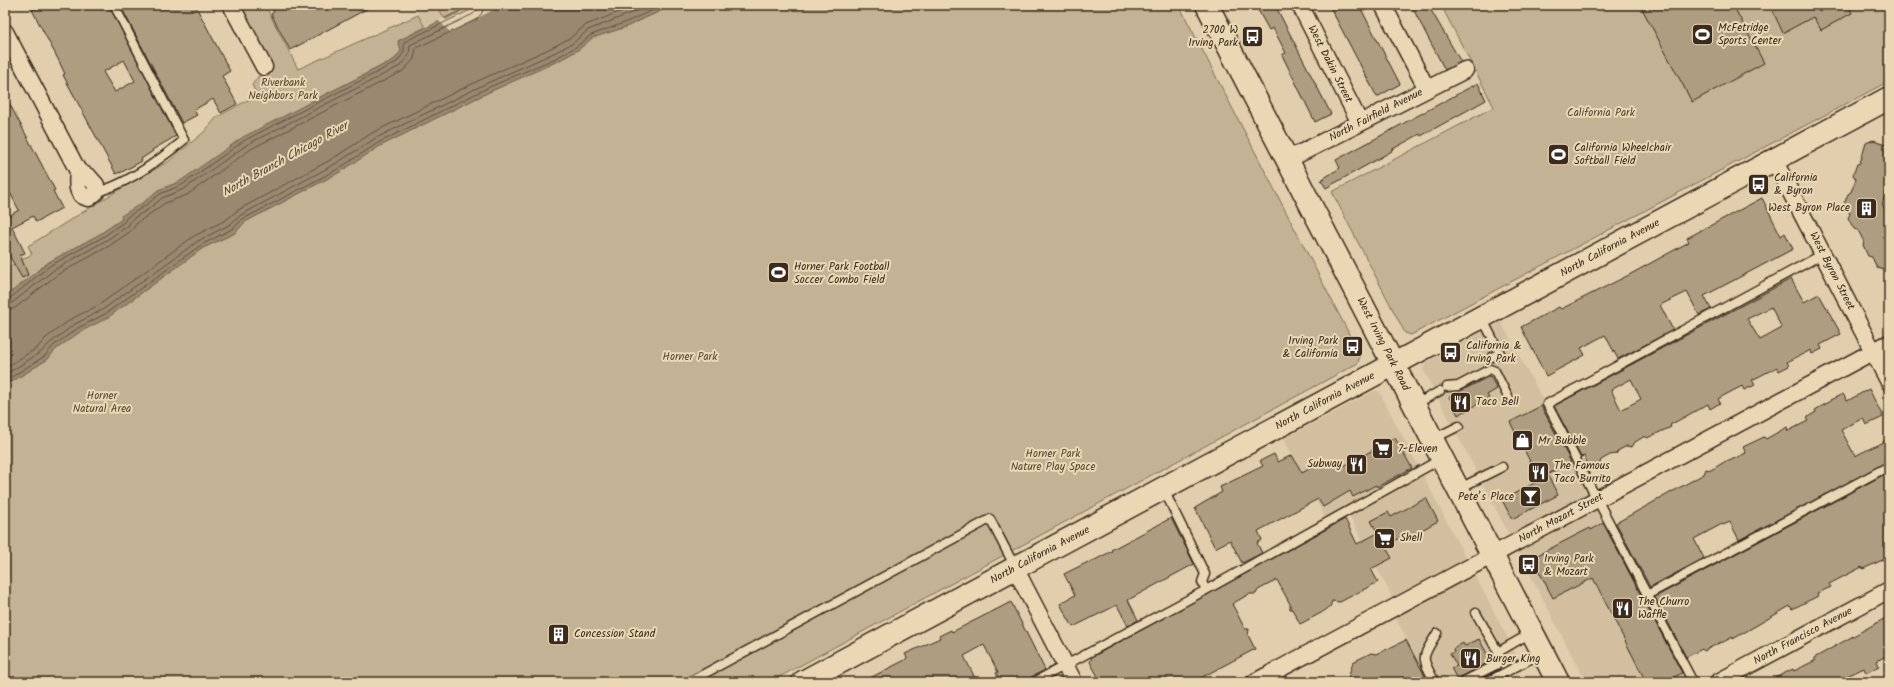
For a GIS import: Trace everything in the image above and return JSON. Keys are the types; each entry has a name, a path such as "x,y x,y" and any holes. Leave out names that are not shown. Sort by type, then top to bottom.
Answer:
{"street":[{"path":"232,5 264,67"},
{"name":"West Irving Park Road","path":"1207,5 1558,682"},
{"name":"West Dakin Street","path":"1300,5 1360,123"},
{"path":"1383,5 1427,89"},
{"path":"5,32 78,171 76,184 79,192 84,197 89,198 96,192"},
{"name":"North Fairfield Avenue","path":"1287,160 1465,70"},
{"name":"North California Avenue","path":"803,682 1889,98"},
{"name":"West Byron Street","path":"1774,160 1889,382"},
{"name":"North Mozart Street","path":"1255,682 1889,343"},
{"path":"1015,568 1074,682"},
{"name":"North Francisco Avenue","path":"1718,682 1889,590"}],"lane":[{"path":"96,192 108,189 149,166 162,158 184,140 114,5"},
{"path":"1693,682 1547,404 1823,254"},
{"path":"1482,317 1500,353 1492,357"},
{"path":"1414,405 1443,389 1458,386 1490,369 1495,371 1509,398"},
{"path":"1432,440 1459,426"},
{"path":"1034,682 1206,590 1442,459"},
{"path":"1458,489 1502,466"},
{"path":"1648,595 1889,466"},
{"path":"1163,488 1206,574 1202,582 1206,590"},
{"path":"689,682 990,519 1015,568"},
{"path":"1462,682 1496,665 1500,659 1498,652 1476,613"},
{"path":"1435,682 1424,662 1424,655 1437,633"},
{"path":"1498,652 1532,633"},
{"path":"1487,682 1543,652"}],"shaded area":[{"path":"413,5 473,5 425,27"},
{"path":"1501,322 1693,682 1586,682 1423,369 1425,363"},
{"path":"1374,391 1379,391 1520,662 1481,682 1430,682 1391,610 1397,606 1347,511 1327,521 1284,439"}],"green space":[{"name":"Riverbank Neighbors Park","path":"239,5 265,5 298,69 418,15 425,27 398,41 401,51 395,59 312,101 210,161 179,182 158,190 144,202 121,216 122,219 100,234 49,262 5,297 5,269 32,254 28,246 125,186 168,162 204,132 217,117 257,95 252,85 260,74 271,69"},
{"path":"437,5 473,5 444,18"},
{"name":"Horner Park","path":"673,5 1179,5 1360,355 1358,363 770,682 5,682 5,386 48,359 55,350 80,331 107,318 203,248 235,233 245,222 340,172 380,146 487,93 558,61 578,50 592,38 626,27"},
{"name":"California Park","path":"1441,5 1889,5 1889,81 1411,335 1405,333 1332,192 1494,107"}],"water":[{"name":"North Branch Chicago River","path":"473,5 673,5 626,27 592,38 578,50 558,61 487,93 380,146 340,172 245,222 235,233 203,248 107,318 80,332 55,350 48,359 5,386 5,297 49,262 100,234 122,219 121,216 144,202 158,190 179,182 243,137 395,59 401,51 398,41"}],"pier":[{"path":"474,5 503,5 450,32 438,20 444,18 446,20"}],"building":[{"path":"42,5 109,5 176,136 152,150 153,151 141,159 142,161 116,174 63,75 65,74 58,59 32,10","holes":["124,60 135,81 115,92 103,72"]},
{"path":"120,5 195,5 230,71 222,76 237,104 221,113 213,99 194,110 197,115 182,123"},
{"path":"270,5 374,5 290,50 271,14 274,12"},
{"path":"1260,5 1275,5 1331,114 1315,122 1282,55 1286,53 1273,28 1269,30 1258,10 1262,8"},
{"path":"1329,5 1359,5 1400,84 1377,97"},
{"path":"1411,5 1428,5 1461,62 1445,70"},
{"name":"McFetridge Sports Center","path":"1640,5 1733,5 1764,63 1692,102"},
{"name":"McFetridge Sports Center","path":"1770,5 1848,5 1852,13 1821,30 1813,17 1783,33"},
{"path":"1478,83 1486,100 1421,136 1420,134 1326,188 1321,180 1340,168 1336,160"},
{"path":"5,95 55,190 53,191 62,208 36,222 33,216 12,227 25,253 20,255 28,275 22,278 5,248 5,214 7,217 19,210 5,183"},
{"name":"West Byron Place","path":"1873,140 1889,145 1889,188 1887,189 1882,204 1887,213 1889,213 1889,271 1877,268 1872,257 1868,256 1863,245 1864,242 1858,230 1854,229 1848,218 1850,214 1844,204 1856,179 1853,175 1857,164 1860,163 1866,143"},
{"path":"1762,198 1781,236 1785,233 1793,249 1704,296 1711,309 1699,315 1687,292 1660,305 1673,330 1618,359 1605,335 1581,348 1585,355 1546,376 1521,327 1559,307 1561,309 1629,275 1689,242 1687,238"},
{"path":"1791,279 1804,302 1819,294 1841,334 1820,345 1822,349 1812,354 1811,350 1787,362 1789,366 1779,371 1777,367 1752,380 1755,385 1744,390 1742,386 1723,396 1718,399 1720,403 1710,409 1708,404 1670,425 1671,427 1647,438 1645,436 1635,442 1632,447 1627,446 1619,450 1616,454 1610,455 1601,460 1599,466 1593,464 1589,466 1584,456 1581,457 1554,406","holes":["1771,307 1782,328 1760,340 1747,319","1631,379 1641,399 1621,410 1611,390"]},
{"path":"1490,376 1497,389 1487,395 1489,398 1458,415 1449,397"},
{"path":"1869,389 1883,417 1866,425 1863,418 1841,430 1855,456 1889,439 1889,461 1739,540 1730,522 1723,525 1722,524 1694,539 1704,558 1650,587 1616,523 1704,474 1706,469 1711,470 1726,461 1746,453 1743,447 1764,437 1766,439 1787,427 1788,431 1808,421 1806,418 1816,412 1815,410 1831,401 1830,400 1843,394 1847,401"},
{"path":"1541,406 1571,462 1539,479 1510,422"},
{"path":"1395,438 1412,468 1377,487 1376,485 1353,497 1350,491 1323,507 1318,499 1258,531 1262,540 1257,543 1262,553 1242,563 1230,540 1215,548 1195,508 1222,492 1220,487 1263,466 1260,461 1274,454 1278,462 1292,455 1302,473 1325,460 1342,467"},
{"path":"1889,472 1889,557 1863,569 1862,567 1829,584 1831,587 1817,593 1818,596 1792,609 1790,606 1733,639 1733,637 1704,651 1702,649 1686,657 1655,597"},
{"name":"Pete’s Place","path":"1548,476 1558,495 1512,519 1502,500"},
{"path":"1426,498 1438,521 1411,536 1409,533 1385,546 1392,558 1371,569 1378,582 1340,602 1332,601 1330,607 1300,624 1292,609 1290,609 1290,604 1277,580 1258,590 1256,594 1249,594 1232,604 1245,629 1249,629 1248,635 1255,649 1193,682 1101,682 1090,662 1092,657 1345,519 1357,544 1378,533 1371,521 1388,512 1391,517"},
{"path":"1171,518 1194,564 1128,600 1138,620 1128,626 1117,605 1073,627 1060,604 1075,595 1064,574 1112,551 1111,550"},
{"path":"1603,523 1682,673 1665,682 1646,682 1593,578 1553,598 1532,558 1590,528 1591,530"},
{"path":"1011,602 1045,670 1031,677 1029,682 1001,682 996,673 998,672 984,645 964,656 977,682 862,682 905,660 907,658 905,654 940,638 939,636 951,630 952,632"},
{"path":"1889,616 1889,654 1877,661 1879,666 1866,673 1864,668 1843,678 1845,682 1767,682 1793,669 1794,671 1816,660 1814,658"},
{"name":"Burger King","path":"1479,639 1491,661 1457,679 1451,668 1457,666 1450,654 1454,652 1453,649 1463,643 1465,646"},
{"path":"1406,640 1426,678 1419,682 1347,682 1353,662 1371,653 1377,654"}],"place":[{"name":"McFetridge Sports Center","path":"1702,34"},
{"name":"2700 W Irving Park","path":"1253,36"},
{"name":"California Wheelchair Softball Field","path":"1558,154"},
{"name":"California & Byron","path":"1759,184"},
{"name":"West Byron Place","path":"1866,208"},
{"name":"Horner Park Football Soccer Combo Field","path":"778,273"},
{"name":"Irving Park & California","path":"1353,347"},
{"name":"California & Irving Park","path":"1450,352"},
{"name":"Taco Bell","path":"1461,402"},
{"name":"Mr Bubble","path":"1522,441"},
{"name":"7-Eleven","path":"1383,449"},
{"name":"Subway","path":"1357,464"},
{"name":"The Famous Taco Burrito","path":"1539,472"},
{"name":"Pete’s Place","path":"1530,497"},
{"name":"Shell","path":"1384,538"},
{"name":"Irving Park & Mozart","path":"1528,565"},
{"name":"The Churro Waffle","path":"1623,608"},
{"name":"Concession Stand","path":"559,634"},
{"name":"Burger King","path":"1471,659"}],"park label":[{"name":"Horner Natural Area","path":"102,402"},
{"name":"Horner Park Nature Play Space","path":"1053,460"}]}
